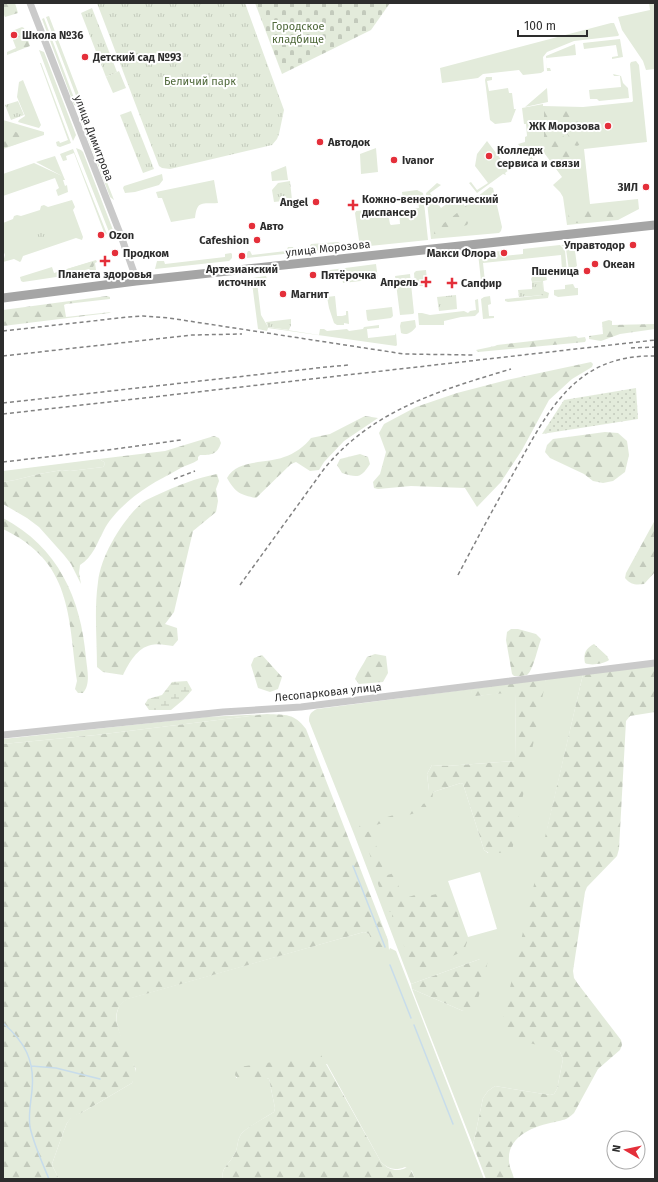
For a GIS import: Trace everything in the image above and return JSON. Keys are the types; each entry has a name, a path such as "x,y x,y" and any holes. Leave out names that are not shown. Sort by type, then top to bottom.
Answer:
{"main road":[{"name":"улица Морозова","path":"3,298 137,281 655,225"}],"street":[{"name":"улица Димитрова","path":"30,3 121,236 137,281"},
{"name":"Лесопарковая улица","path":"3,735 223,712 301,707 655,663"}],"green space":[{"path":"3,3 15,3 18,13 5,17 3,13"},
{"name":"Беличий парк","path":"97,3 245,3 284,110 277,139 272,145 170,169 159,166"},
{"name":"Городское кладбище","path":"255,3 390,3 371,30 282,74"},
{"path":"649,3 655,3 655,69 646,70 643,61 622,30 618,17 650,10"},
{"path":"92,8 117,72 106,77 81,13"},
{"path":"49,16 80,97 83,99 85,104 80,106 46,17"},
{"path":"44,18 77,106 74,105 42,19"},
{"path":"614,23 619,35 618,36 574,41 547,52 543,57 544,71 541,73 523,75 519,70 483,74 478,78 442,83 440,68"},
{"path":"22,27 24,28 30,46 7,55 7,52 16,48 11,35 12,31"},
{"path":"620,39 623,57 612,59 612,57 618,56 616,45 584,49 583,43"},
{"path":"575,44 576,55 546,58 546,56"},
{"path":"39,50 44,52 76,135 73,141"},
{"path":"636,61 639,65 647,142 584,149 590,204 638,199 639,209 618,220 567,225 563,197 553,185 562,177 539,146 529,153 533,159 531,160 518,144 525,142 525,137 527,136 522,108 543,104 543,106 583,107 632,102 630,64 631,62"},
{"path":"546,62 547,68 550,68 551,71 547,71"},
{"path":"40,63 71,143 60,147 57,146 56,142 59,141 60,143 68,140"},
{"path":"119,71 126,88 113,93 106,77"},
{"path":"613,74 621,76 623,83 628,88 629,98 599,101 597,99 590,99 589,90 621,87 620,76 614,76"},
{"path":"486,77 492,77 492,80 487,81 489,91 508,88 509,93 512,93 514,109 516,109 511,122 495,124 490,120 485,80"},
{"path":"23,80 41,125 39,128 18,122 25,116 17,97 19,82"},
{"path":"547,88 548,102 525,107"},
{"path":"18,101 24,115 11,120 5,105"},
{"path":"546,107 558,108 564,128 563,135 565,140 575,152 572,162 566,170 544,141 544,109"},
{"path":"568,108 577,112 581,118 583,132 582,141 581,144 577,146 574,145 566,132 566,122 562,115 563,111"},
{"path":"79,111 114,200 110,197 79,116"},
{"path":"131,111 154,169 143,173 120,115"},
{"path":"3,120 44,132 44,135 3,149"},
{"path":"7,130 16,132 22,139 16,144 3,148 3,131"},
{"path":"487,141 509,170 505,173 506,175 503,174 477,193 469,183 471,182 477,190 488,183 475,166 477,154"},
{"path":"76,148 83,152 113,230 113,235 111,237"},
{"path":"376,148 378,172 361,174 360,154"},
{"path":"73,149 107,234 105,235 74,153 66,156 67,160 63,161 60,154"},
{"path":"55,156 65,180 63,180 65,186 67,185 68,192 58,196 56,190 59,188 55,178 3,196 3,174 34,163 62,176 36,162"},
{"path":"286,166 288,180 272,181 271,172"},
{"path":"162,174 163,180 159,185 135,192 125,193 123,188 124,186"},
{"path":"214,180 218,203 201,204 197,208 195,218 171,222 162,198 158,198 156,192"},
{"path":"290,181 292,200 274,202 272,190 278,183"},
{"path":"437,183 441,185 430,193 441,208 457,196 465,206 490,187 493,188 502,227 501,231 499,233 431,239 426,193"},
{"path":"417,190 423,193 428,240 360,247 355,213 356,211 387,208 390,224 400,224 399,210 419,208 418,198 403,200 402,192"},
{"path":"72,200 75,207 73,210 83,237 82,240 76,238 23,256 20,262 14,259 3,262 5,255 3,250 3,223 13,219 14,216 21,216 40,210 41,206 44,205 48,207"},
{"path":"466,206 469,216 467,225 434,234 435,230"},
{"path":"596,207 623,210 625,213 619,218 610,220 592,219 577,223 569,221 568,211 570,209"},
{"path":"47,227 57,231 54,237 51,236 50,240 45,238 44,240 41,238 40,240 36,238 39,231"},
{"path":"340,243 341,247 339,248 247,258 248,251 250,251 252,255 286,251 288,247 293,247 294,250 309,248 311,244"},
{"path":"574,243 577,266 569,271 566,249 561,245"},
{"path":"560,245 565,250 567,272 551,273 551,270 562,270 561,255 483,263 486,291 482,290 478,253 502,251 502,256 523,254 523,249"},
{"path":"231,253 232,258 229,261 155,269 157,261 164,261 165,264 225,257 225,254"},
{"path":"96,260 96,270 91,271 89,269 85,270 83,273 23,282 21,281 20,277 52,267 54,273"},
{"path":"93,262 94,265 92,269 84,269 80,272 58,276 57,274 57,272"},
{"path":"376,264 378,279 343,283 341,271 323,273 322,271"},
{"path":"426,270 427,280 422,280 423,286 415,286 414,273 416,271"},
{"path":"410,274 414,313 400,315 395,276"},
{"path":"266,276 267,279 265,281 257,282 261,315 268,327 319,335 320,329 327,331 347,329 349,331 379,325 379,328 367,329 368,338 395,335 396,333 397,345 396,346 268,328 267,331 258,329 252,283 241,283 240,280"},
{"path":"546,276 547,280 543,281 544,291 549,293 548,298 508,302 505,301 505,299 543,295 542,281 532,282 531,279 532,277"},
{"path":"542,281 544,295 519,297 518,290 532,289 532,282"},
{"path":"573,284 575,288 578,288 578,295 558,297 554,295 554,290 565,289 565,285"},
{"path":"456,295 457,309 439,311 437,297"},
{"path":"107,296 110,297 110,299 64,305 66,317 111,312 109,313 3,326 3,310"},
{"path":"335,296 337,316 346,315 346,311 348,311 349,324 344,323 344,325 337,325 334,323 327,297"},
{"path":"490,296 491,304 488,305 489,316 494,316 494,318 483,319 481,299"},
{"path":"478,299 479,312 475,316 461,317 444,321 444,325 419,325 418,313 430,315 464,311 468,313 476,310 475,300"},
{"path":"392,307 393,316 391,318 368,321 366,310"},
{"path":"291,319 289,330 268,327 266,322"},
{"path":"415,320 416,327 413,330 407,334 401,333 401,322"},
{"path":"609,320 612,321 612,325 655,324 655,329 620,334 601,341 589,339 589,336 603,334 602,322"},
{"path":"576,336 578,338 585,337 585,342 478,352 476,350 497,345"},
{"path":"591,362 593,364 592,367 572,379 549,400 522,450 501,482 477,507 465,488 411,486 378,489 374,488 373,482 380,474 386,452 379,433 384,424 416,407 457,393 507,380"},
{"path":"636,388 638,419 542,434 564,400"},
{"path":"365,416 378,418 344,441 324,462 319,470 310,471 296,462 291,464 256,498 246,496 235,490 227,478 232,472 245,465 288,456 306,444 311,438 330,434"},
{"path":"605,432 618,433 627,441 629,455 625,472 613,481 603,483 593,481 584,474 550,458 545,452 547,445 553,439"},
{"path":"214,436 219,438 221,443 218,450 213,454 200,455 198,460 148,486 116,513 106,527 91,554 80,565 79,573 81,584 71,564 39,527 3,504 3,482 62,470 70,471 103,467 105,464 104,462 99,459 165,451"},
{"path":"360,454 368,457 370,464 364,472 359,476 352,476 342,473 337,465 340,459"},
{"path":"99,459 105,464 103,467 70,471 62,470 3,482 3,471"},
{"path":"217,474 219,481 216,489 218,501 216,512 193,531 174,612 165,624 177,628 178,640 173,646 153,644 142,649 131,661 123,675 103,672 97,667 97,593 103,560 114,538 135,509 145,501 171,488"},
{"path":"3,518 22,530 52,559 63,576 72,595 79,615 87,667 88,681 83,693 78,693 75,689 77,681 68,613 54,574 42,557 26,542 3,529"},
{"path":"655,520 655,572 644,584 632,583 625,578 626,573"},
{"path":"511,629 518,629 536,634 541,639 533,664 527,675 514,676 512,674 506,640 507,632"},
{"path":"594,644 607,656 609,660 604,663 597,664 585,663 584,657 586,652 589,647"},
{"path":"375,654 386,656 388,673 383,682 359,684 355,679 358,673 367,657"},
{"path":"262,655 282,677 278,689 270,692 258,688 251,665 254,658"},
{"path":"655,665 655,712 630,716 626,721 619,849 617,856 587,887 585,892 573,971 574,978 621,1040 622,1045 620,1050 598,1069 572,1115 565,1119 539,1126 523,1134 512,1145 509,1163 514,1179 486,1179 473,1145 483,1098 488,1091 495,1086 550,1095 554,1094 557,1089 563,1059 560,1052 554,1049 509,1038 505,1033 502,1022 583,674"},
{"path":"583,674 547,830 554,1049 560,1052 563,1059 557,1089 554,1094 550,1095 495,1086 488,1091 483,1098 473,1145 412,989 463,1011 480,959 411,984 309,721 309,717 312,712 317,709 471,689 472,693 476,696 516,691 515,761 446,766 432,765 427,774 429,791 433,792 461,783 463,784 484,850 488,853 546,679","holes":["480,872 497,929 468,937 448,881"]},
{"path":"546,679 512,851 490,853 484,850 463,784 461,783 433,792 432,803 428,809 363,829 359,828 360,825 421,807 423,804 428,802 426,794 429,791 427,774 432,765 446,766 515,761 516,692 476,696 472,694 471,689"},
{"path":"187,681 192,690 171,710 149,710 145,704 148,699 162,695 172,682"},
{"path":"267,714 96,735 3,744 3,739 206,717"},
{"path":"267,714 293,717 306,729 388,940 389,950 382,954 376,951 369,934 364,932 128,999 120,1005 117,1013 117,1022 136,1070 132,1083 72,1117 67,1123 52,1164 59,1179 3,1179 3,744 96,735"},
{"path":"370,831 372,832 383,868 377,872 375,871 364,836"},
{"path":"394,873 402,899 428,891 432,895 446,892 451,895 467,942 464,951 420,970 415,970 413,968 392,916 392,912 387,910 378,884 381,877"},
{"path":"364,932 369,934 389,950 390,948 396,951 484,1179 415,1179 412,1171 405,1167 395,1169 389,1168 381,1162 327,1064 236,1070 236,1078 269,1079 275,1108 274,1112 241,1134 238,1140 236,1152 223,1172 223,1179 59,1179 52,1164 67,1123 72,1116 83,1112 132,1083 136,1069 127,1052 119,1032 117,1022 117,1013 120,1005 127,999"},
{"path":"480,959 488,961 478,999 471,1007 463,1011 412,989 411,984"},
{"path":"321,1055 381,1162 393,1170 409,1168 415,1179 223,1179 223,1172 236,1152 238,1140 241,1134 246,1129 274,1112 275,1108 269,1079 238,1079 235,1075 236,1070 239,1067"}],"waterway":[{"path":"353,866 385,947"},
{"path":"390,965 411,1018"},
{"path":"3,1023 11,1030 23,1045 30,1061 33,1080 29,1122 36,1147 49,1179"},
{"path":"414,1025 453,1124"},
{"path":"31,1066 56,1068 100,1079"}],"railway":[{"path":"3,331 143,316 169,318 404,354 474,355"},
{"path":"3,356 192,335 242,334"},
{"path":"3,414 655,340"},
{"path":"631,348 655,347"},
{"path":"458,575 538,430 566,391 583,376 603,365 627,358 655,356"},
{"path":"3,403 349,365"},
{"path":"240,585 324,469 343,449 364,431 386,417 434,394 511,369"},
{"path":"3,462 181,440"},
{"path":"174,479 195,471"}],"place":[{"name":"Школа №36","path":"14,35"},
{"name":"Детский сад №93","path":"85,57"},
{"name":"ЖК Морозова","path":"608,126"},
{"name":"Автодок","path":"320,142"},
{"name":"Колледж сервиса и связи","path":"489,156"},
{"name":"Ivanor","path":"394,160"},
{"name":"ЗИЛ","path":"646,187"},
{"name":"Angel","path":"316,202"},
{"name":"Кожно-венерологический диспансер","path":"353,205"},
{"name":"Авто","path":"252,226"},
{"name":"Ozon","path":"101,235"},
{"name":"Cafeshion","path":"257,240"},
{"name":"Управтодор","path":"633,245"},
{"name":"Продком","path":"115,253"},
{"name":"Макси Флора","path":"504,253"},
{"name":"Артезианский источник","path":"242,256"},
{"name":"Планета здоровья","path":"105,261"},
{"name":"Океан","path":"595,264"},
{"name":"Пшеница","path":"587,271"},
{"name":"Пятёрочка","path":"313,275"},
{"name":"Апрель","path":"426,282"},
{"name":"Сапфир","path":"452,283"},
{"name":"Магнит","path":"283,294"}]}
